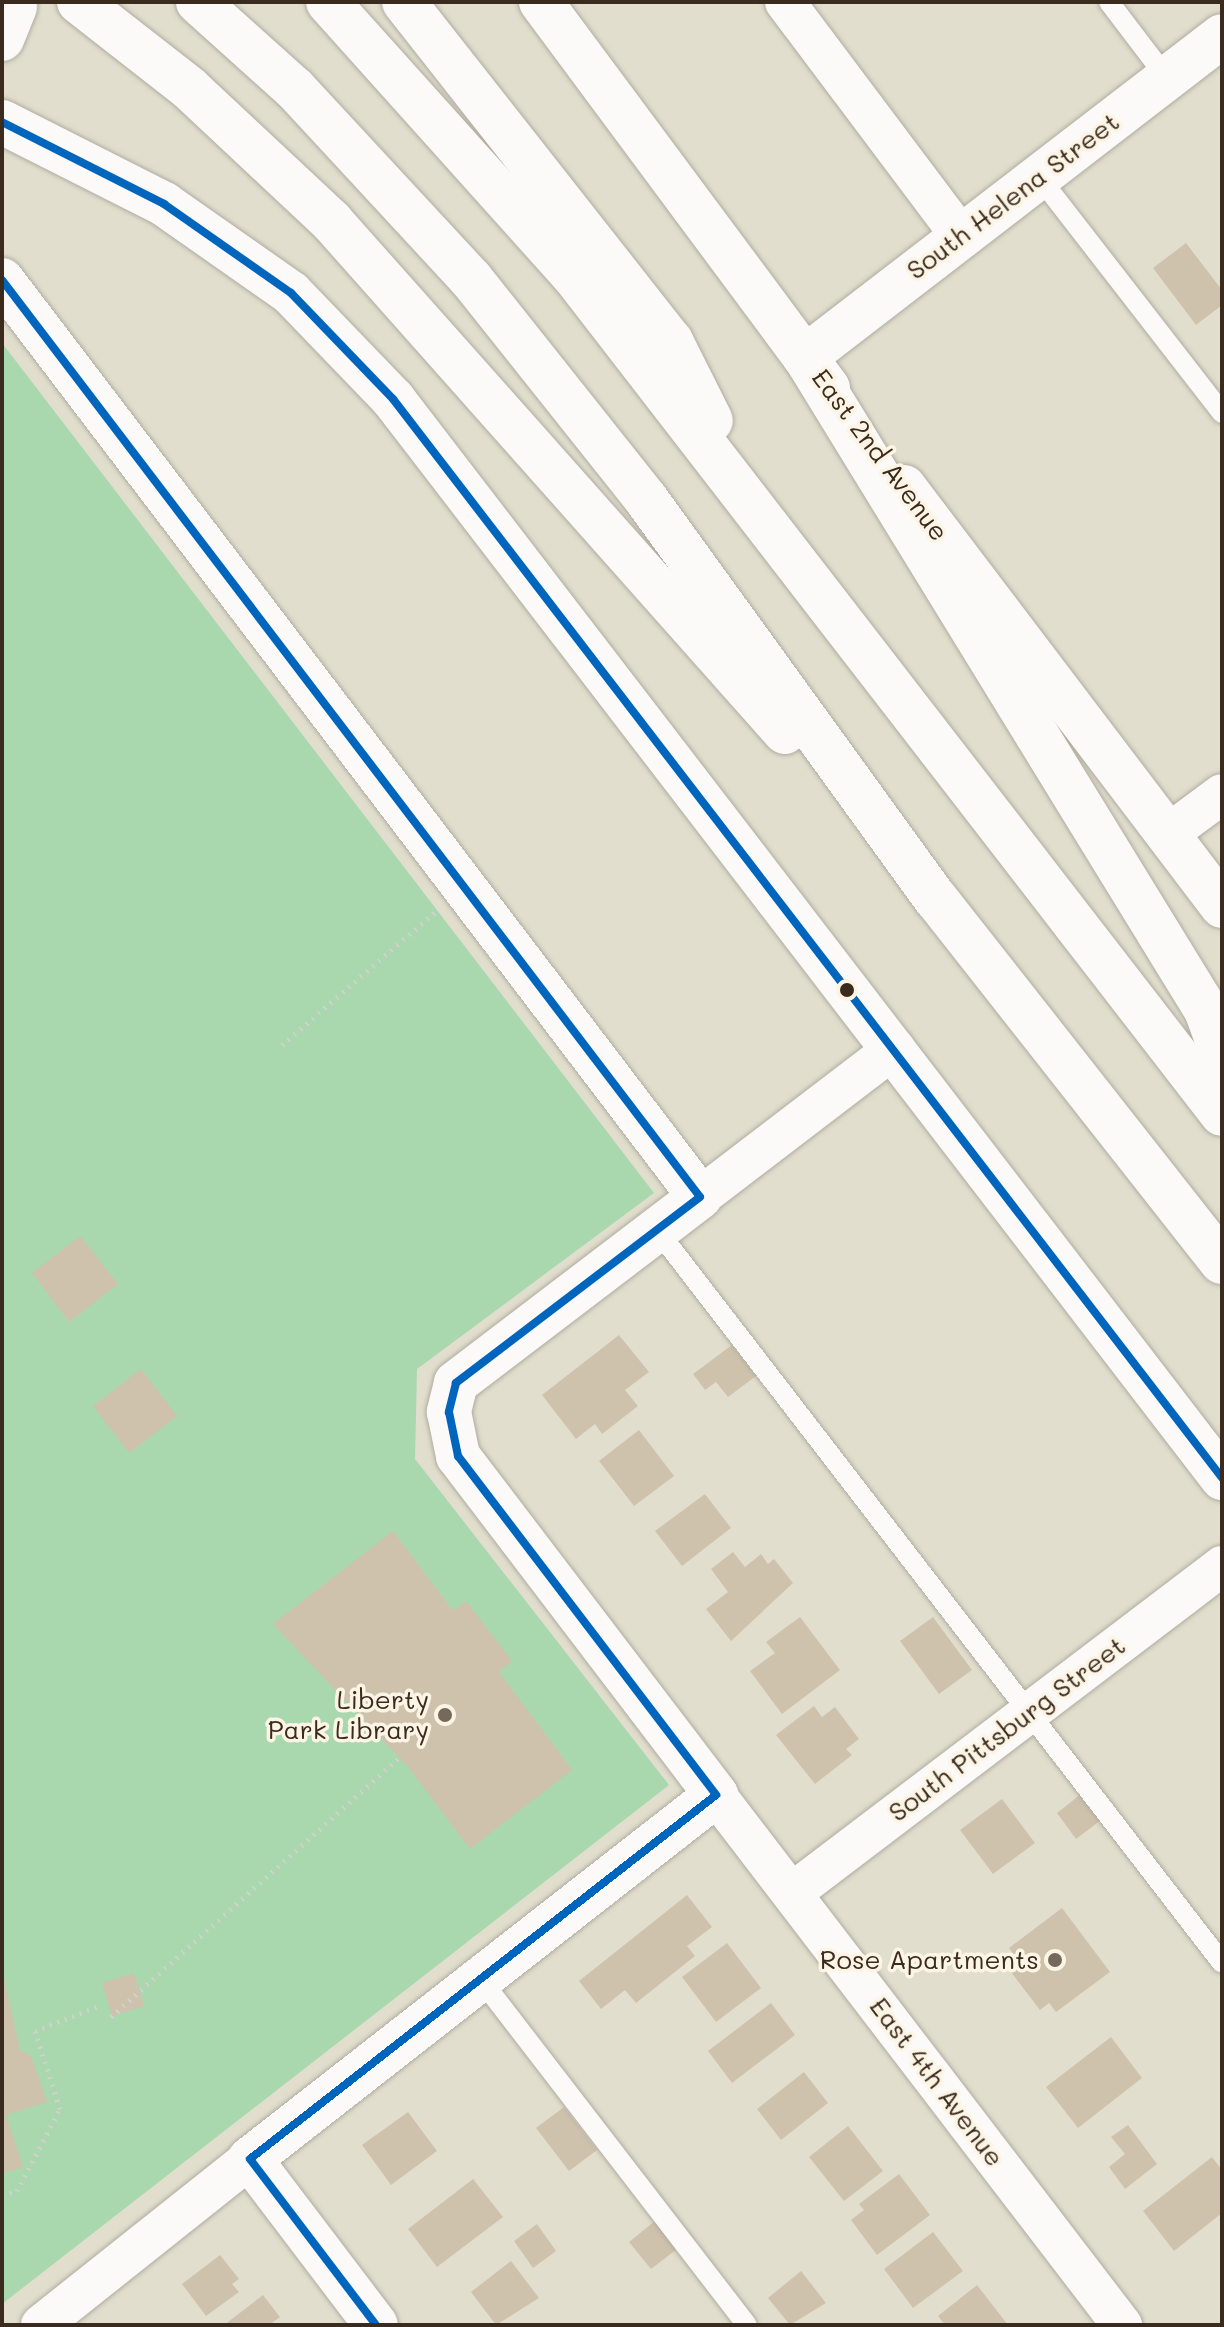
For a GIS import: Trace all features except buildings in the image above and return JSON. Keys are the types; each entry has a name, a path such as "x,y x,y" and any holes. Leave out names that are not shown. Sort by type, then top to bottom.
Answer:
{"main road":[{"path":"79,2 189,88 332,222 936,899"},
{"path":"198,2 295,89 471,279 646,499 936,899 1222,1262"},
{"path":"328,2 516,207 756,509 1222,1114"},
{"path":"404,2 671,341 756,509"},
{"name":"East 2nd Avenue","path":"541,2 805,357 1222,906"},
{"name":"South Helena Street","path":"805,357 1222,36"},
{"path":"2,122 164,204 291,293 412,423 895,1048 1222,1478"},
{"path":"4,288 700,1197 657,1230"},
{"path":"805,357 1206,1010 1222,1054"},
{"name":"East 4th Avenue","path":"657,1230 456,1383 449,1412 458,1456 716,1795"},
{"path":"376,2325 250,2159 482,1981 716,1795"}],"street":[{"path":"785,2 961,236"},
{"path":"1168,834 1222,794"},
{"path":"700,1197 895,1048"},
{"name":"South Pittsburg Street","path":"793,1892 1222,1566"},
{"name":"East 4th Avenue","path":"716,1795 1122,2325"},
{"path":"41,2325 250,2159"}],"lane":[{"path":"1109,2 1167,78"},
{"path":"1039,177 1222,413"},
{"path":"657,1230 1222,1963"},
{"path":"482,1981 747,2325"}],"path":[{"path":"282,1045 445,904"},
{"path":"111,2017 399,1758"},
{"path":"2,2195 17,2191 60,2109 35,2031 101,2005"}],"green space":[{"path":"2,343 654,1193 417,1369 415,1459 669,1785 2,2304"}],"transit line":[{"path":"2,122 164,204 291,293 393,399 1222,1478"},
{"path":"2,280 700,1197 456,1383 449,1412 458,1456 716,1795 250,2159 376,2325"}],"place":[{"name":"Liberty Park Library","path":"445,1715"},
{"name":"Rose Apartments","path":"1055,1960"}]}
